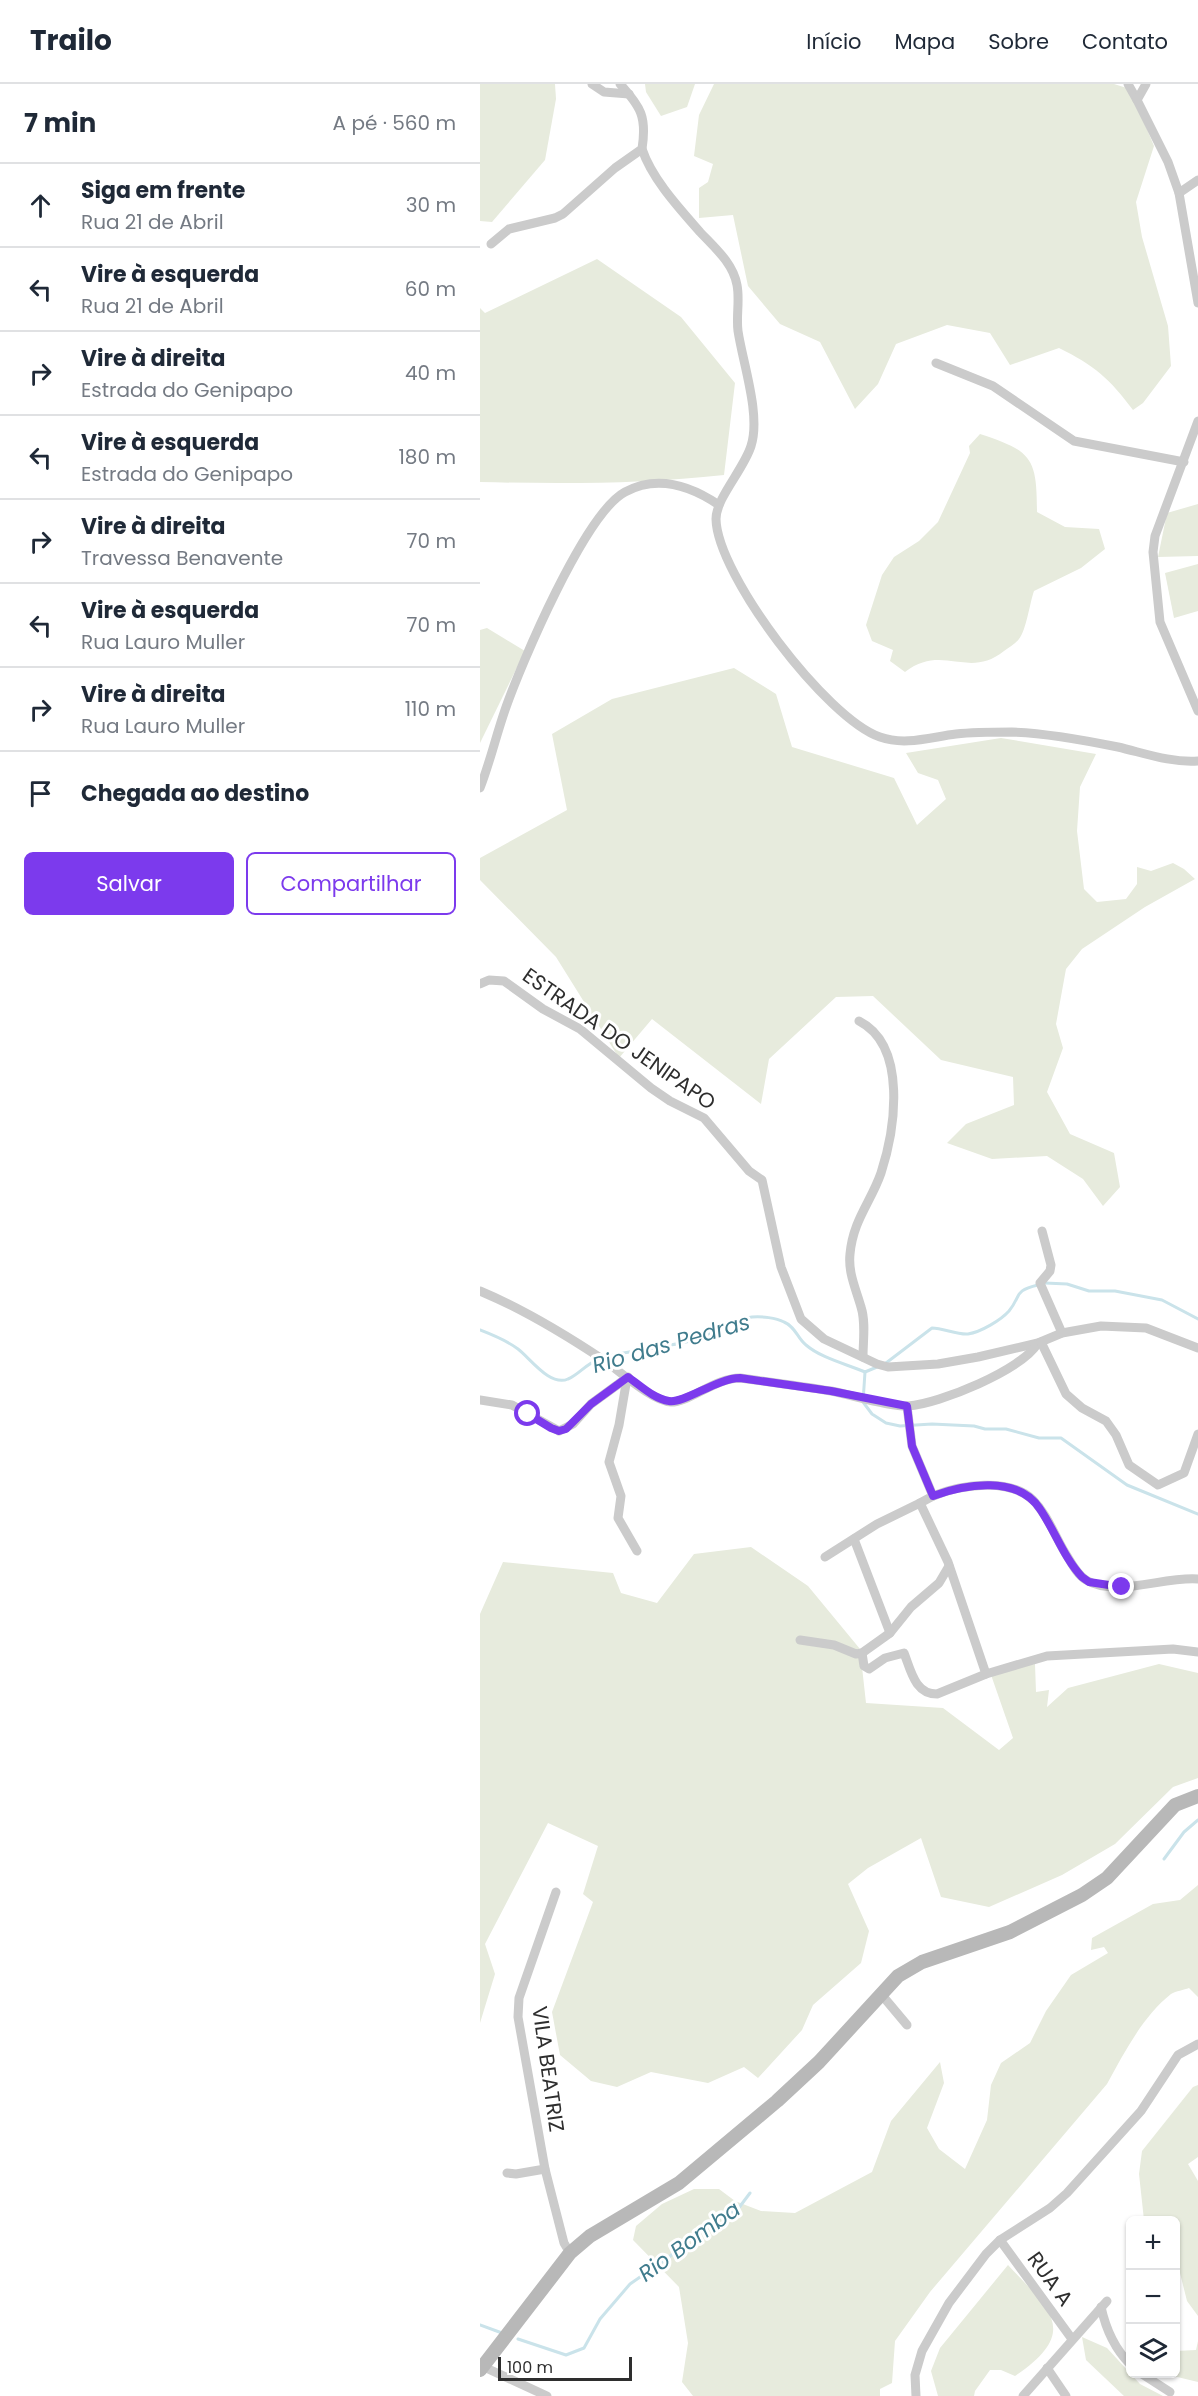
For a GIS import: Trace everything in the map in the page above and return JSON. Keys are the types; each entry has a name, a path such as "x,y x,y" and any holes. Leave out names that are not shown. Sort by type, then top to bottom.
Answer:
{"main road":[{"path":"482,2368 570,2253 590,2236 688,2175 819,2062 898,1976 922,1962 1010,1932 1082,1895 1107,1878 1175,1805 1198,1796"}],"street":[{"path":"592,84 604,92 629,94"},
{"path":"620,84 640,107 645,128 642,149 647,162 681,209 734,270 738,288 738,330 755,431 744,465 719,505 716,518 720,538 737,578 808,682 835,708 868,732 892,741 966,733 1014,732 1086,741 1173,760 1198,760"},
{"path":"1128,84 1168,162 1179,193 1198,303"},
{"path":"1137,100 1146,84"},
{"path":"491,244 509,229 555,219 563,214 615,168 642,149"},
{"path":"1179,193 1196,185"},
{"path":"936,363 993,386 1074,441 1184,462"},
{"path":"1198,421 1155,536 1153,552 1160,622 1198,711"},
{"path":"480,788 504,711 530,646 574,558 603,511 627,491 664,483 678,484 698,491 719,505"},
{"name":"ESTRADA DO JENIPAPO","path":"480,984 498,979 511,985 543,1009 588,1035 670,1101 704,1118 750,1171 762,1180 781,1267 801,1319 824,1340 888,1367 938,1364 1040,1343 1062,1333 1101,1326 1139,1327 1198,1348"},
{"path":"859,1021 879,1036 891,1067 894,1090 893,1113 881,1174 854,1228 850,1255 854,1287 862,1308 863,1357"},
{"path":"1042,1231 1052,1265 1040,1283 1062,1333"},
{"path":"480,1291 552,1329 654,1395 668,1401 680,1400 730,1378 740,1378 831,1391 907,1406 948,1395 997,1376 1023,1360 1040,1343 1066,1394 1082,1408 1106,1421 1119,1441 1128,1466 1154,1484 1162,1485 1184,1473 1198,1437"},
{"path":"480,1400 512,1405 559,1431 566,1429 591,1404 627,1378"},
{"path":"627,1378 620,1425 609,1462 621,1496 618,1518 637,1551"},
{"path":"907,1406 912,1446 933,1496"},
{"path":"825,1557 933,1496 954,1488 989,1485 1023,1494 1040,1508 1078,1573 1089,1582 1127,1587 1173,1579 1198,1579"},
{"path":"920,1503 949,1566 986,1674"},
{"path":"854,1539 890,1633"},
{"path":"800,1640 834,1645 856,1654 862,1653 890,1633 911,1607 939,1583 949,1566"},
{"path":"862,1653 864,1666 869,1669 885,1658 904,1653 918,1686 930,1694 948,1691 986,1674 1047,1656 1173,1649 1198,1652"},
{"name":"VILA BEATRIZ","path":"556,1893 518,2007 545,2169 564,2243 570,2253"},
{"path":"881,1994 907,2025"},
{"path":"916,2396 917,2363 922,2351 949,2303 986,2254 1000,2240 1041,2215 1066,2193 1141,2111 1178,2055 1198,2044"},
{"path":"507,2173 516,2174 545,2169"},
{"name":"RUA A","path":"1000,2240 1072,2339"},
{"path":"1023,2396 1104,2304 1106,2328 1115,2347 1126,2359"},
{"path":"482,2368 547,2396"},
{"path":"1047,2368 1066,2396"},
{"path":"1149,2378 1170,2392"}],"shaded area":[{"path":"480,84 555,84 556,99 545,160 492,222 480,221"},
{"path":"645,84 695,84 687,107 661,116 646,92"},
{"path":"714,84 1114,84 1130,89 1154,146 1136,202 1142,237 1168,326 1171,366 1143,403 1133,410 1100,374 1082,360 1059,348 1010,365 990,333 947,325 896,344 878,384 855,409 820,342 780,324 748,286 733,215 699,218 699,188 708,182 713,164 694,156 699,115"},
{"path":"597,259 681,317 735,383 724,475 602,483 480,482 480,308 485,313"},
{"path":"980,434 1011,446 1028,459 1035,479 1037,512 1065,527 1099,529 1105,549 1081,568 1034,591 1026,623 1019,639 991,659 967,663 931,661 919,664 905,672 890,661 893,650 872,641 866,625 882,575 894,557 919,541 938,522 970,453 969,446"},
{"path":"1198,504 1198,556 1158,557 1167,513"},
{"path":"1198,564 1198,611 1174,618 1165,573"},
{"path":"487,628 525,651 480,743 480,630"},
{"path":"734,668 776,694 792,747 894,778 917,825 946,799 938,780 918,773 906,753 1001,738 1096,754 1080,787 1077,831 1084,889 1097,902 1126,899 1137,884 1137,867 1151,871 1173,863 1195,879 1145,907 1082,949 1066,969 1056,1024 1063,1048 1047,1092 1070,1134 1114,1153 1120,1187 1103,1206 1083,1179 1047,1156 992,1159 947,1143 966,1124 1014,1105 1013,1077 941,1060 873,996 836,997 769,1059 761,1104 652,1019 619,1058 556,957 480,880 480,858 567,810 552,734 612,699"},
{"path":"751,1547 808,1586 860,1649 866,1703 943,1708 999,1750 1013,1738 990,1672 1035,1664 1036,1692 1049,1690 1047,1707 1068,1688 1159,1664 1198,1673 1198,1778 1173,1787 1115,1844 1062,1875 989,1907 941,1897 921,1838 868,1868 848,1884 869,1931 861,1963 813,2005 802,2030 758,2078 744,2067 708,2083 651,2072 617,2087 591,2081 560,2055 552,2012 593,1902 583,1894 598,1846 548,1823 485,1944 495,1974 480,2023 480,1614 503,1562 613,1573 621,1593 657,1603 694,1554"},
{"path":"1198,1885 1198,1997 1189,1988 1175,1992 1152,2013 1135,2036 1107,2084 930,2292 895,2341 892,2383 880,2389 880,2396 693,2396 682,2382 688,2343 679,2287 633,2240 636,2226 662,2204 694,2189 719,2189 735,2201 761,2211 795,2213 872,2172 891,2121 940,2062 944,2083 927,2128 939,2149 965,2169 987,2120 991,2085 1001,2063 1030,2043 1046,2011 1071,1975 1108,1953 1104,1947 1091,1950 1092,1938 1153,1904 1180,1900"},
{"path":"1198,2085 1198,2157 1188,2164 1198,2181 1198,2316 1187,2301 1180,2273 1180,2216 1144,2216 1139,2174 1142,2151 1193,2087"},
{"path":"1008,2265 1036,2295 1052,2320 1053,2333 1048,2346 1015,2376 1001,2370 990,2370 974,2396 938,2396 931,2371 940,2348"},
{"path":"1082,2337 1107,2348 1126,2369 1126,2378 1134,2378 1140,2384 1163,2396 1124,2396 1086,2360"},
{"path":"1198,2341 1198,2382 1180,2378 1180,2351 1196,2350"}],"waterway":[{"name":"Rio das Pedras","path":"1045,1283 1067,1284 1089,1291 1115,1291 1162,1300 1198,1319"},
{"name":"Rio das Pedras","path":"886,1363 932,1328 964,1334 985,1328 1009,1311 1021,1292 1038,1285"},
{"name":"Rio das Pedras","path":"606,1357 686,1342 738,1320 760,1317 777,1319 788,1324 806,1345 826,1357 865,1372 877,1367"},
{"name":"Rio das Pedras","path":"480,1330 513,1346 554,1379 568,1379 600,1359"},
{"name":"Rio das Pedras","path":"865,1372 863,1402 872,1414 886,1423 900,1426 932,1424 974,1426 985,1429 1006,1429 1039,1438 1061,1438 1127,1485 1198,1514"},
{"name":"Rio Bomba","path":"1164,1859 1184,1832 1198,1820"},
{"name":"Rio Bomba","path":"518,2339 566,2355 584,2348 600,2319 630,2284 669,2257 708,2224 738,2209 750,2193"},
{"name":"Rio Bomba","path":"480,2325 502,2333"}],"route":[{"path":"528,1414 551,1428 559,1431 566,1429 591,1404 628,1377 654,1395 668,1401 680,1400 730,1378 740,1378 831,1391 907,1406 912,1446 933,1496 954,1488 977,1485 1000,1487 1023,1494 1032,1499 1040,1508 1078,1573 1085,1580 1122,1587"}]}
